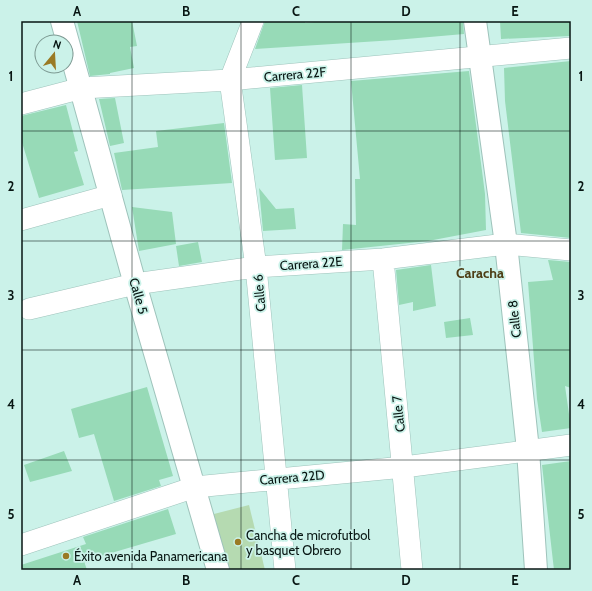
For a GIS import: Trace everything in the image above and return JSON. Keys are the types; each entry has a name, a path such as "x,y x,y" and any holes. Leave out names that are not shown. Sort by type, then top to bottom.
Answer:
{"street":[{"name":"Calle 5","path":"62,21 82,88 135,284 218,570"},
{"name":"Calle 6","path":"253,21 230,80 256,267 285,570"},
{"name":"Calle 8","path":"475,21 506,244 528,450 536,570"},
{"name":"Carrera 22F","path":"21,104 82,88 230,80 571,48"},
{"path":"21,220 111,195"},
{"name":"Carrera 22E","path":"29,309 135,284 256,267 383,259 506,244 571,250"},
{"name":"Calle 7","path":"383,259 404,468 412,570"},
{"name":"Carrera 22D","path":"21,546 195,487 276,478 404,468 571,445"}],"green space":[{"name":"Cancha de microfutbol y basquet Obrero","path":"249,505 265,570 225,570 210,515"}],"building":[{"path":"77,21 132,21 137,46 130,47 134,68 110,74 90,76"},
{"path":"265,21 305,21 305,23 323,21 463,21 464,34 255,49"},
{"path":"500,21 571,21 571,36 501,39"},
{"path":"571,61 571,238 521,233 505,101 504,68"},
{"path":"469,71 485,194 486,230 428,241 342,250 343,224 356,225 355,179 360,179 351,81"},
{"path":"302,85 307,158 275,160 270,88"},
{"path":"115,98 124,143 110,146 99,99"},
{"path":"66,105 78,151 74,152 84,185 39,198 21,139 21,116"},
{"path":"224,123 232,183 122,190 114,153 158,147 156,131"},
{"path":"259,188 276,209 294,208 296,229 263,231"},
{"path":"132,207 172,212 176,244 139,251"},
{"path":"198,242 202,262 179,266 176,246"},
{"path":"548,260 571,262 571,388 565,386 571,428 542,432 537,399 528,282 553,280"},
{"path":"431,265 436,306 413,311 413,302 399,305 396,270"},
{"path":"470,318 473,335 446,338 444,322"},
{"path":"147,387 173,476 159,480 161,486 114,501 94,434 79,438 71,409"},
{"path":"64,451 72,471 30,482 24,465"},
{"path":"571,461 571,570 554,570 542,465"},
{"path":"168,509 176,534 84,561 87,570 21,570 21,565 86,544 83,537"}],"place":[{"name":"Cancha de microfutbol y basquet Obrero","path":"238,542"},
{"name":"Éxito avenida Panamericana","path":"66,556"}],"district":[{"name":"Caracha","path":"480,273"}]}
